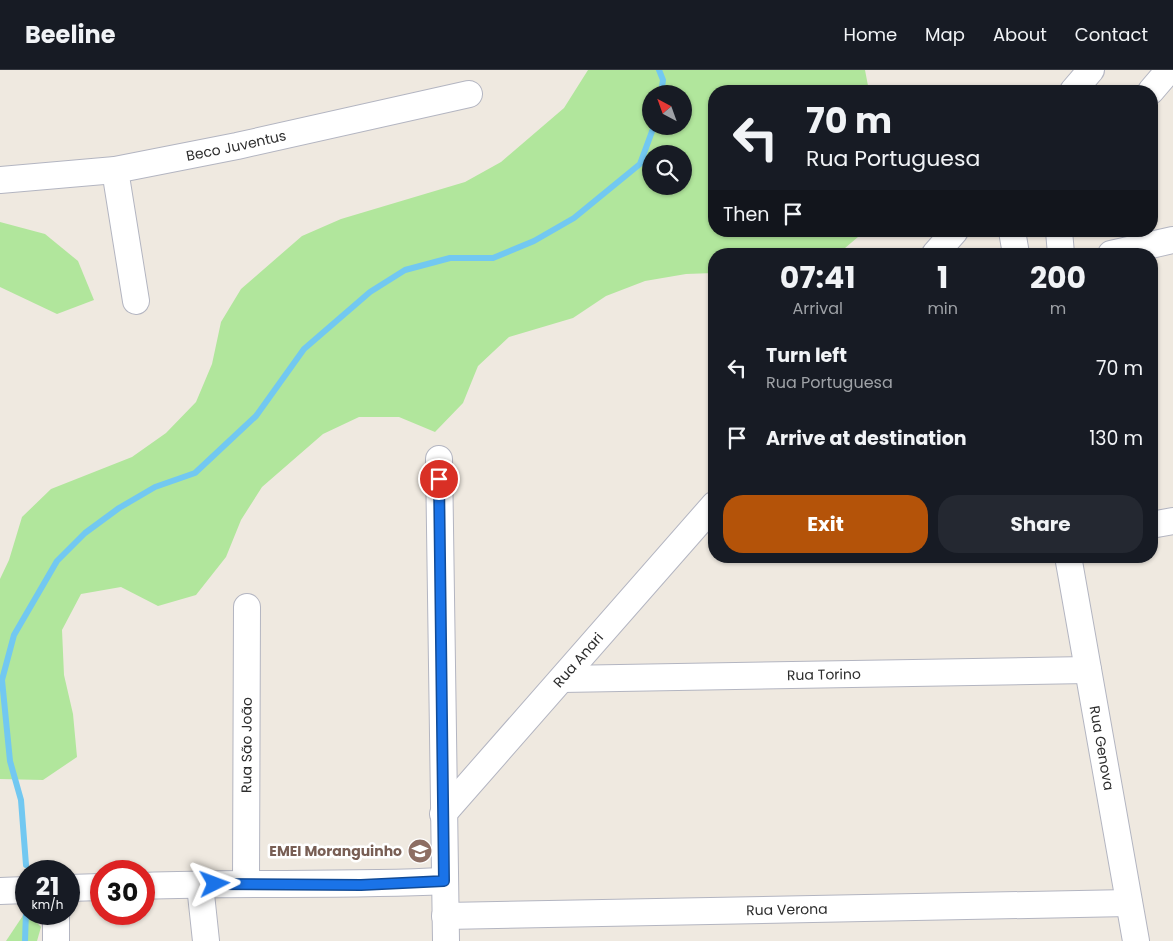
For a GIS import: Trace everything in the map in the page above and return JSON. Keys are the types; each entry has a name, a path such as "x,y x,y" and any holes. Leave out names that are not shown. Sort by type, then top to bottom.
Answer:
{"street":[{"path":"1078,85 1090,70"},
{"path":"1156,85 1170,70"},
{"name":"Beco Juventus","path":"0,180 115,170 237,146 469,94"},
{"path":"115,170 136,301"},
{"path":"940,248 949,237"},
{"path":"1138,248 1173,240"},
{"path":"439,459 446,928"},
{"name":"Rua Anari","path":"443,814 708,513"},
{"path":"1158,524 1173,521"},
{"name":"Rua Genova","path":"1069,563 1136,941"},
{"name":"Rua São João","path":"246,883 247,607"},
{"name":"Rua Torino","path":"562,679 1088,670"},
{"path":"155,886 246,883 361,885 444,881"},
{"path":"200,885 206,941"},
{"path":"0,891 15,890"},
{"name":"Rua Verona","path":"446,928 1129,903"},
{"path":"56,925 56,941"}],"green space":[{"path":"588,70 865,70 868,85 708,85 708,237 858,237 845,248 708,248 708,273 686,274 645,281 606,296 573,318 509,337 478,366 463,403 435,432 399,417 359,417 323,434 262,487 241,520 226,557 196,595 158,606 121,587 81,594 62,630 64,675 73,714 77,757 43,780 0,779 0,579 9,560 22,517 51,489 132,457 166,433 196,402 212,364 221,322 241,289 302,236 341,219 465,182 501,162 564,108"},
{"path":"0,222 45,234 78,261 94,300 57,314 0,287"},
{"path":"17,925 39,925 41,927 37,941 6,941"}],"waterway":[{"path":"659,70 663,80 662,85"},
{"path":"26,860 21,800 10,761 2,680 14,635 57,561 85,533 119,508 155,487 195,473 256,416 304,349 370,292 405,270 450,258 493,258 534,241 574,218 640,164 651,135"},
{"path":"25,941 26,925"}],"place":[{"name":"EMEI Moranguinho","path":"420,851"}],"route":[{"path":"215,884 361,885 444,881 439,479"}]}
